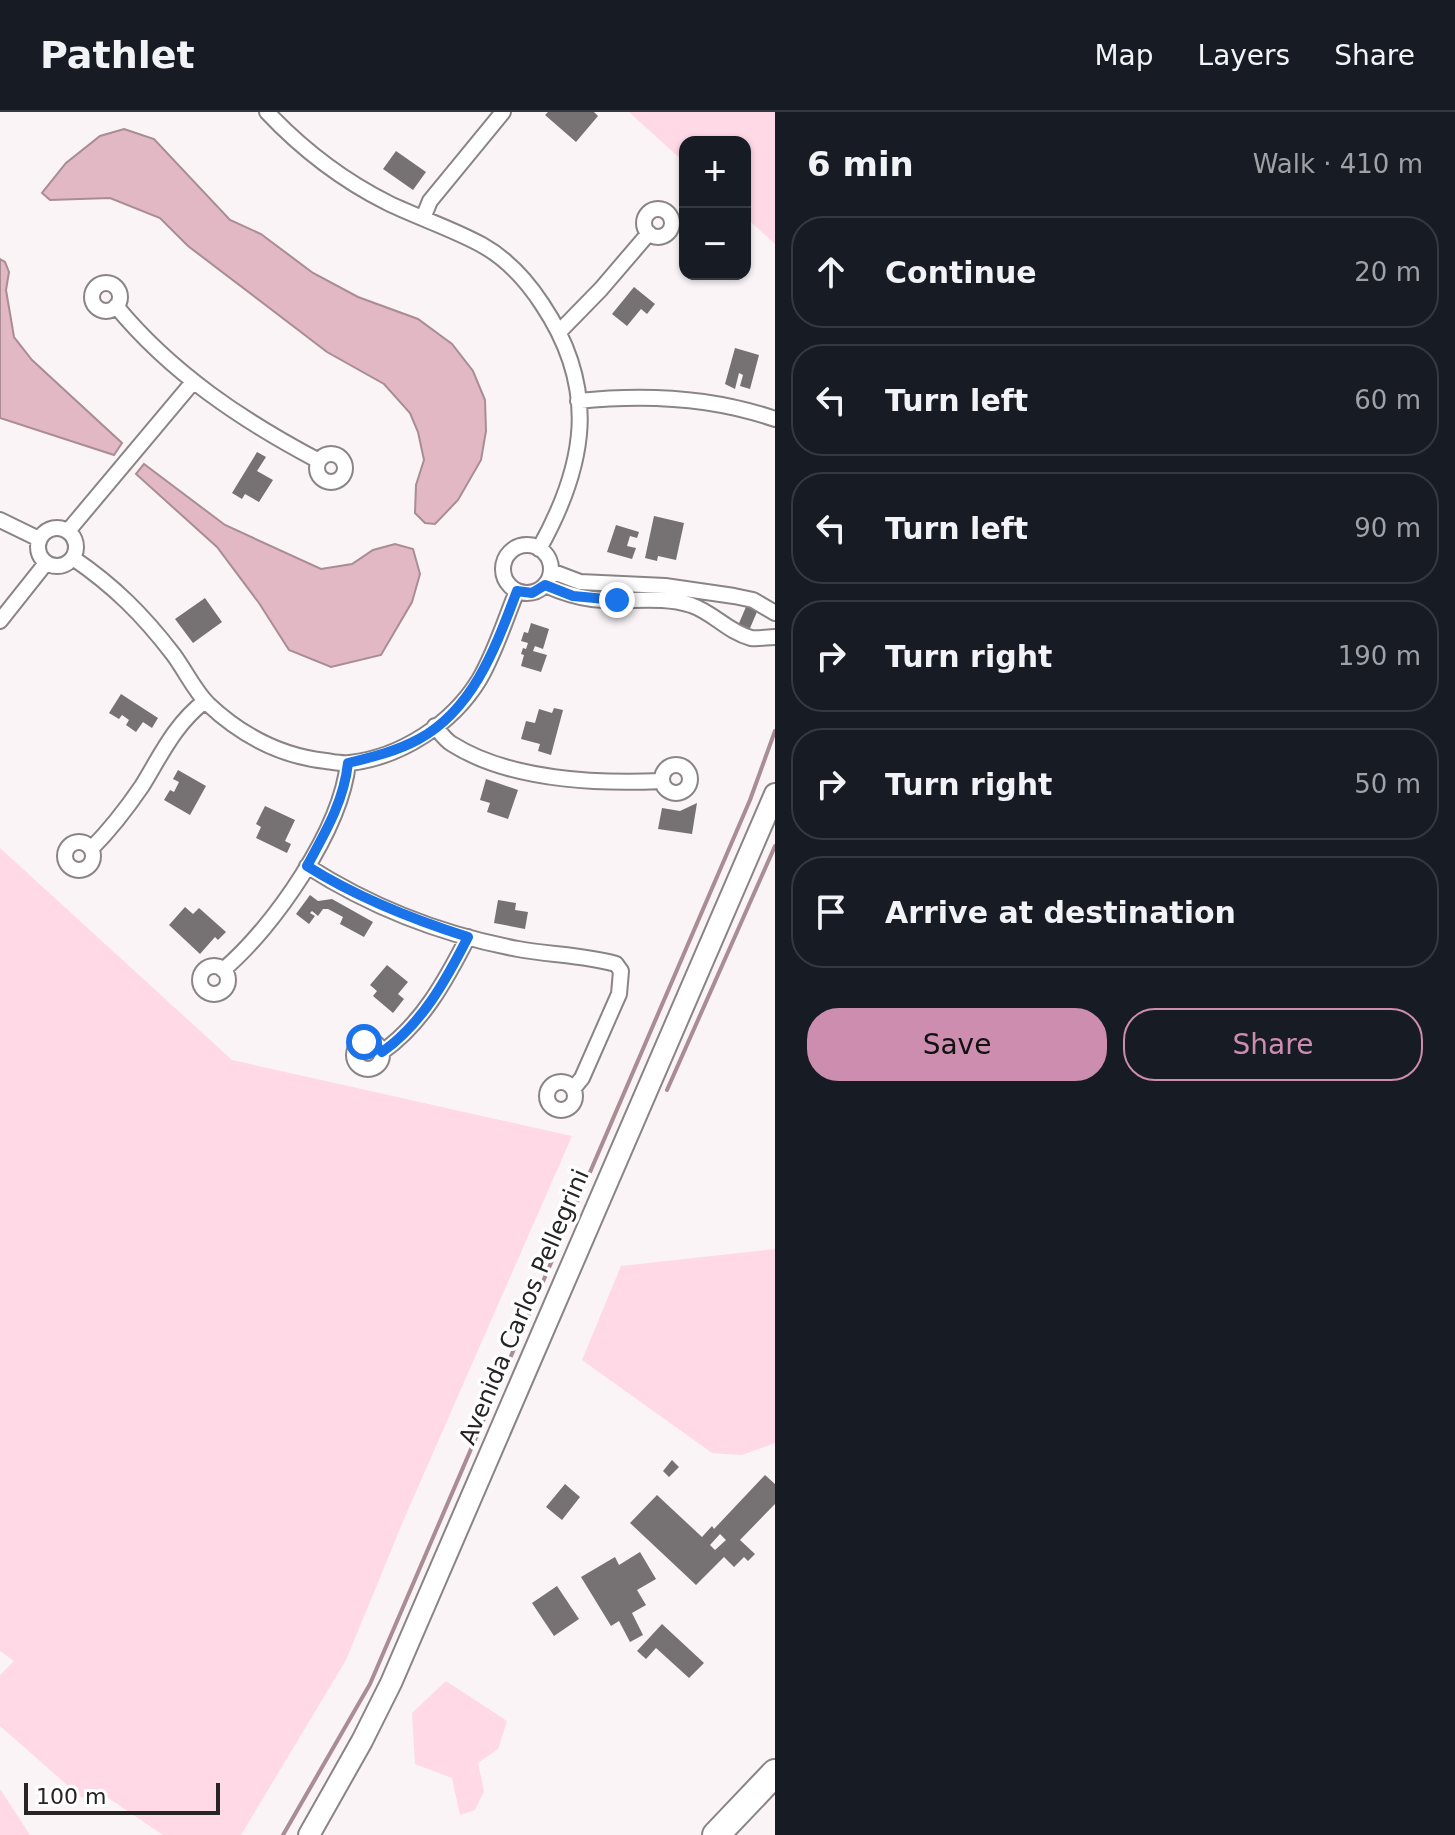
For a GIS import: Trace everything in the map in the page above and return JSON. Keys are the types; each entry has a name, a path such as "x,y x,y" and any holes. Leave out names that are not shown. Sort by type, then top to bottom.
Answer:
{"highway":[{"path":"716,1835 775,1773"}],"main road":[{"name":"Avenida Carlos Pellegrini","path":"309,1835 391,1683 775,794"}],"street":[{"path":"267,112 352,183 484,246 514,269 536,294 560,331 572,359 579,439 570,486 539,549"},
{"path":"423,218 430,201 503,112"},
{"path":"560,331 649,233"},
{"path":"116,306 136,330 193,382 258,429 319,461"},
{"path":"68,531 193,382"},
{"path":"578,401 654,397 732,407 775,419"},
{"path":"0,520 39,539"},
{"path":"62,528 68,531 76,547 73,558 63,566 46,563 38,552 39,539 49,530 62,528"},
{"path":"519,547 539,549 547,557 548,578 532,593 517,591 503,572 507,557 519,547"},
{"path":"73,558 134,607 205,701 236,729 273,748 304,759 348,763 387,753 421,738 453,712 478,681 517,591"},
{"path":"0,621 46,563"},
{"path":"548,578 665,586 724,595 753,600 775,613"},
{"path":"548,578 573,596 668,600 691,605 716,616 733,631 753,639 775,636"},
{"path":"716,616 724,595"},
{"path":"91,849 111,829 142,786 164,747 188,714 205,701"},
{"path":"435,726 450,744 493,763 541,775 589,781 662,781"},
{"path":"223,970 244,952 269,922 307,866 338,806 346,784 348,763"},
{"path":"307,866 381,907 468,937 616,964 621,971 619,994 582,1078 573,1089"},
{"path":"382,1052 402,1038 425,1008 450,973 468,937"}],"shaded area":[{"path":"629,112 775,112 775,244 751,222 751,136 679,136 679,158"},
{"path":"124,129 154,139 230,220 261,234 313,273 358,297 418,319 452,344 473,371 485,400 486,431 481,460 458,500 435,524 425,523 415,513 416,485 424,460 418,432 410,413 384,384 327,352 188,246 160,218 110,198 50,200 42,193 66,163 100,136"},
{"path":"0,259 5,262 9,272 6,290 14,337 32,360 122,443 114,455 0,418"},
{"path":"144,464 225,525 321,569 352,564 373,550 395,544 413,549 420,574 412,602 381,655 331,667 289,650 217,547 136,474"},
{"path":"0,848 232,1060 572,1136 404,1519 346,1660 241,1835 163,1835 98,1791 82,1798 0,1726 0,1675 14,1661 0,1651"},
{"path":"775,1249 775,1443 742,1455 712,1453 582,1360 621,1266"},
{"path":"446,1681 507,1721 498,1749 478,1763 484,1791 475,1810 460,1815 452,1778 415,1764 412,1713"},
{"path":"0,1789 30,1835 0,1835"}],"building":[{"path":"548,112 594,112 598,116 576,142 545,115"},
{"path":"396,151 426,172 413,190 383,169"},
{"path":"634,287 655,304 647,314 641,309 627,326 612,314"},
{"path":"735,348 759,355 750,389 740,386 743,375 739,373 735,389 725,384"},
{"path":"257,452 266,457 257,471 273,480 259,502 245,494 242,499 232,493"},
{"path":"654,516 684,523 676,560 658,556 657,561 645,558"},
{"path":"616,525 639,532 637,538 630,536 627,546 636,548 632,559 607,552"},
{"path":"751,595 762,600 745,640 734,635"},
{"path":"205,598 222,622 193,643 175,619"},
{"path":"531,623 549,629 543,649 535,646 533,651 547,655 541,672 521,666 524,655 521,654 528,643 521,641"},
{"path":"121,694 158,718 152,728 143,722 136,732 126,725 129,720 122,715 119,719 109,713"},
{"path":"554,708 563,710 551,755 538,751 540,744 521,739 526,721 535,723 539,709 552,713"},
{"path":"178,770 206,786 190,815 164,800 170,790 174,792 179,782 173,779"},
{"path":"486,779 518,790 508,819 487,812 490,803 480,800"},
{"path":"697,803 692,834 658,829 662,808 680,811"},
{"path":"265,806 295,820 285,841 291,844 287,853 256,838 261,827 256,824"},
{"path":"310,895 318,901 332,899 373,922 364,937 340,924 343,917 328,909 323,909 318,916 312,911 310,913 315,916 309,924 296,914"},
{"path":"498,900 516,903 515,910 528,912 525,929 494,923"},
{"path":"185,907 193,914 199,908 226,932 218,940 215,937 200,954 169,925"},
{"path":"387,965 408,982 398,994 404,999 393,1013 373,996 377,991 370,985"},
{"path":"672,1460 679,1467 669,1477 663,1471"},
{"path":"765,1475 775,1484 775,1504 740,1540 755,1554 748,1561 744,1557 734,1567 724,1557 696,1585 630,1523 657,1495 702,1537 712,1526 714,1529","holes":["720,1534 726,1540 715,1550 710,1545"]},
{"path":"565,1484 580,1497 562,1520 546,1507"},
{"path":"640,1552 656,1579 637,1590 646,1605 632,1613 643,1635 630,1642 619,1621 611,1626 581,1577 615,1557 619,1565"},
{"path":"557,1586 579,1619 554,1636 532,1603"},
{"path":"662,1624 704,1663 689,1678 656,1648 646,1659 637,1651"}],"waterway":[{"path":"283,1835 370,1684 750,800 775,731"},
{"path":"667,1090 775,846"}],"route":[{"path":"364,1042 377,1044 382,1052 402,1038 450,973 468,937 381,907 307,866 338,806 346,784 348,763 387,753 421,738 453,712 478,681 517,591 532,593 545,585 573,596 617,600"}]}
